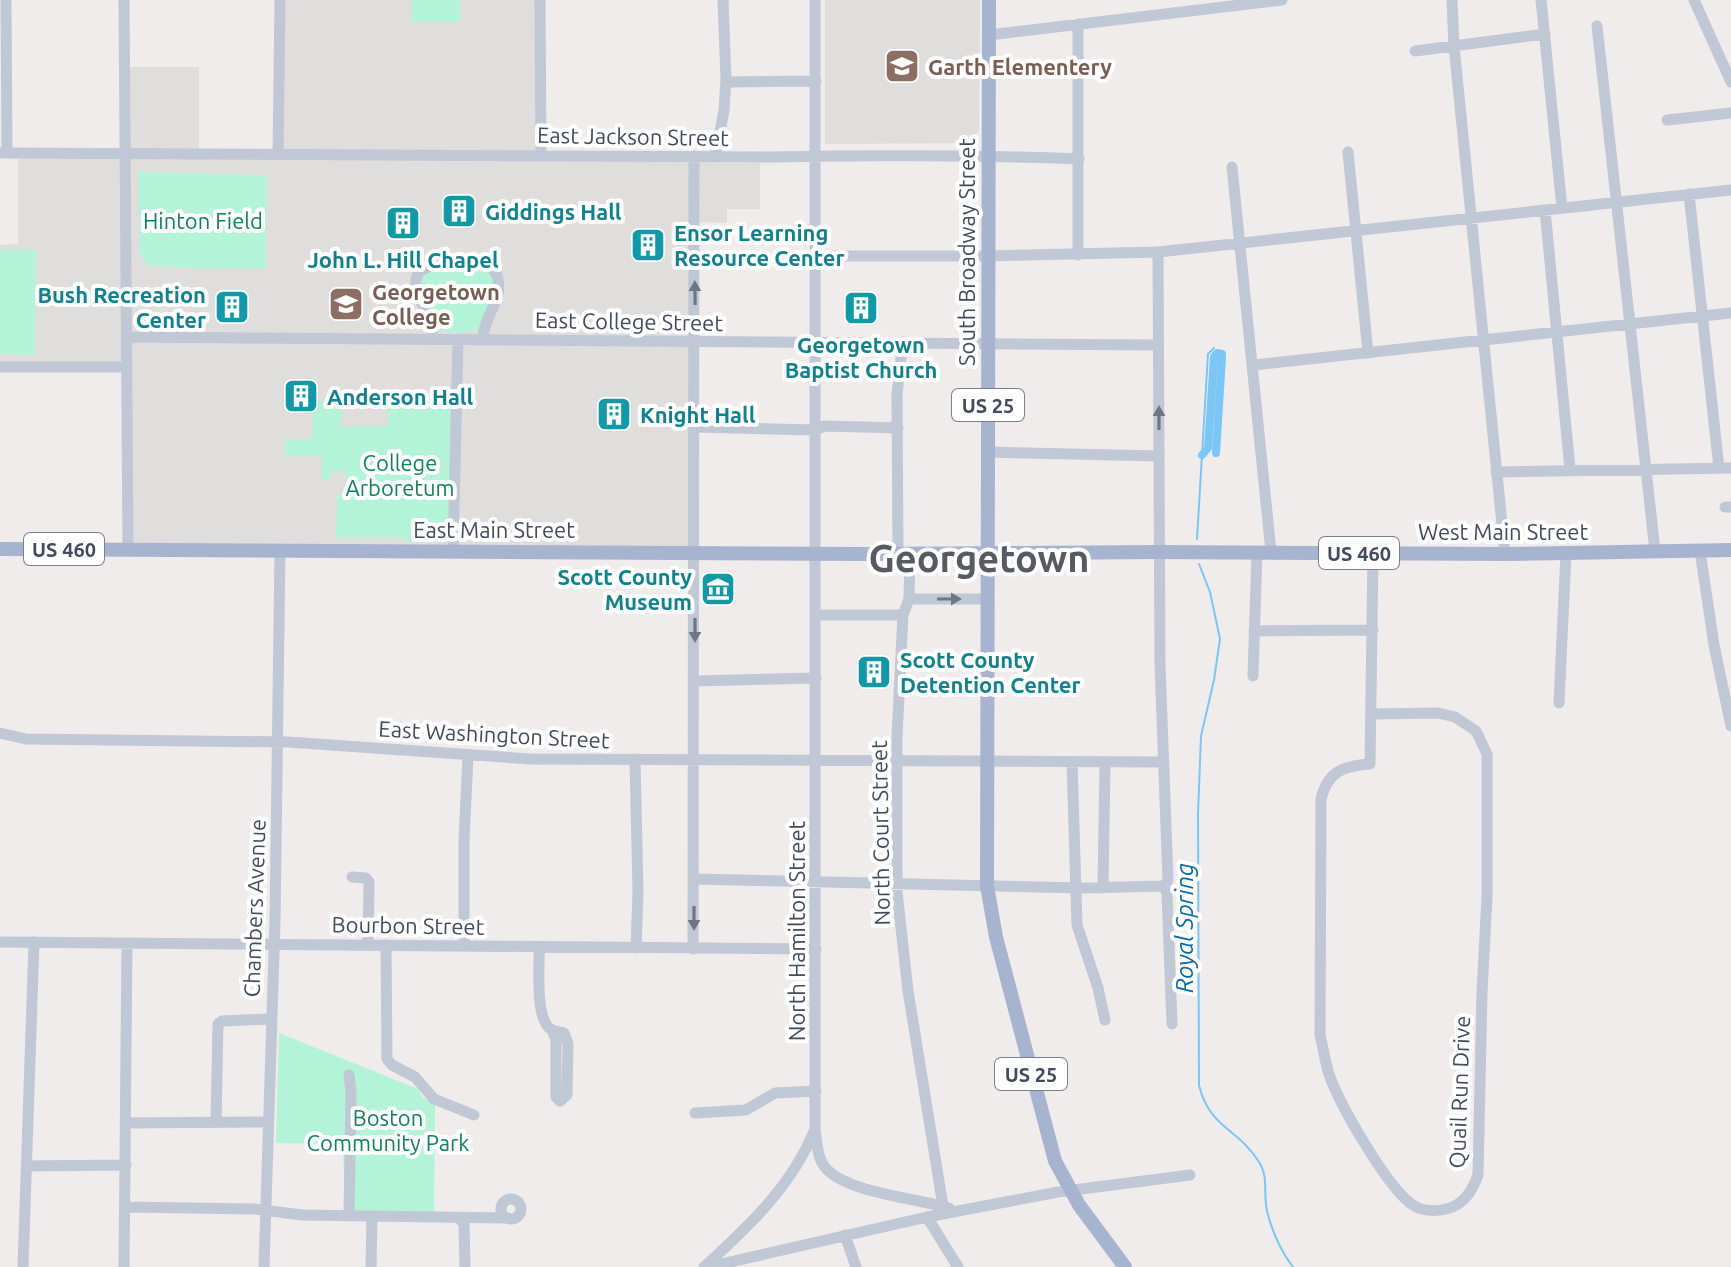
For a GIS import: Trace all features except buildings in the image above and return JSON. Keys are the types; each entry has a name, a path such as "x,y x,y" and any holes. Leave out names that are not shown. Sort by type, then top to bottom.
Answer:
{"main road":[{"name":"South Broadway Street","path":"988,553 989,0"},
{"name":"East Main Street","path":"0,549 988,553"},
{"name":"West Main Street","path":"988,553 1505,554 1731,550"},
{"name":"US 25","path":"988,553 987,886 995,933 1055,1161 1070,1190 1125,1267"}],"street":[{"path":"4,153 6,0"},
{"path":"124,0 128,549"},
{"path":"278,155 280,0"},
{"path":"540,0 541,155"},
{"path":"715,156 726,82 723,0"},
{"name":"North Hamilton Street","path":"704,1267 716,1263 789,1179 803,1158 815,1129 815,0"},
{"path":"989,35 1282,0"},
{"path":"1452,0 1505,554"},
{"path":"1541,0 1562,208"},
{"path":"1694,0 1731,82"},
{"path":"1078,24 1078,255"},
{"path":"1597,26 1655,551"},
{"path":"1415,51 1545,34"},
{"path":"726,82 816,81"},
{"path":"1667,120 1731,113"},
{"path":"1348,152 1368,353"},
{"name":"East Jackson Street","path":"4,153 989,155 1079,159"},
{"path":"693,949 694,156"},
{"path":"1232,167 1254,365 1264,552 1254,631 1253,676"},
{"path":"816,256 1158,252 1731,190"},
{"path":"1496,472 1725,468 1702,315 1689,194"},
{"path":"1545,210 1570,469"},
{"path":"1158,252 1159,552 1168,880 1164,886"},
{"path":"433,339 433,329 416,292 419,274 425,267 436,264 477,263 495,271 500,293 483,329 483,339"},
{"path":"1254,365 1731,313"},
{"name":"East College Street","path":"126,337 1158,345"},
{"path":"453,551 458,339"},
{"name":"North Court Street","path":"903,342 897,394 909,599 903,615 897,761 897,883 908,991 943,1206"},
{"path":"0,367 126,367"},
{"path":"695,427 816,430 824,426 898,428"},
{"path":"987,452 1159,456"},
{"name":"Chambers Avenue","path":"264,1267 280,550"},
{"path":"1700,551 1714,645 1731,726"},
{"path":"1371,714 1373,553"},
{"path":"1559,703 1566,553"},
{"path":"909,599 988,599"},
{"path":"817,615 903,615"},
{"path":"1254,631 1373,630"},
{"path":"695,681 816,678"},
{"name":"Quail Run Drive","path":"1438,713 1455,717 1476,731 1487,754 1487,897 1478,1175 1468,1197 1451,1208 1441,1210 1431,1211 1410,1203 1357,1131 1328,1072 1320,1035 1321,799 1332,774 1349,766 1370,764 1371,714 1438,713"},
{"name":"East Washington Street","path":"0,733 26,739 278,742 468,756 1163,762"},
{"path":"464,946 468,756"},
{"path":"635,759 636,948"},
{"path":"1072,762 1077,925 1105,1020"},
{"path":"1103,888 1105,762"},
{"path":"352,877 366,878 369,882 368,944"},
{"path":"694,879 1103,888 1164,886"},
{"path":"1164,886 1167,894 1172,1024"},
{"name":"Bourbon Street","path":"0,942 816,949"},
{"path":"23,1267 34,942"},
{"path":"124,1267 127,943"},
{"path":"386,945 387,1059 415,1077 434,1099 474,1115"},
{"path":"539,947 541,1014 546,1027 564,1033 568,1044 567,1095 560,1101 556,1097 556,1040 552,1030"},
{"path":"216,1122 218,1024 222,1021 271,1019"},
{"path":"349,1075 349,1216"},
{"path":"695,1113 746,1110 775,1093 816,1091"},
{"path":"126,1123 268,1122"},
{"path":"815,1129 824,1167"},
{"path":"803,1158 867,1189 958,1211"},
{"path":"27,1166 126,1165"},
{"path":"716,1263 927,1217 1070,1190 1190,1175"},
{"path":"125,1207 349,1216 507,1218"},
{"path":"371,1267 372,1216"},
{"path":"927,1217 958,1267"},
{"path":"460,1219 464,1224 465,1267"},
{"path":"845,1235 856,1267"}],"shaded area":[{"name":"Georgetown College","path":"282,0 537,0 538,161 760,163 760,209 727,209 727,223 691,222 694,547 131,546 130,362 0,362 0,245 18,244 18,159 130,157 130,67 199,67 199,158 280,159"},
{"name":"Garth Elementery","path":"825,0 980,0 979,131 966,143 825,144"}],"green space":[{"path":"412,0 460,0 460,22 411,22"},
{"name":"Hinton Field","path":"138,172 267,175 266,269 147,265 140,253"},
{"path":"0,250 36,250 35,355 0,354"},
{"path":"480,267 495,277 494,302 476,331 439,331 421,294 422,278 426,271"},
{"name":"College Arboretum","path":"341,387 342,393 341,427 387,426 388,406 452,407 447,540 409,542 406,538 336,538 337,496 348,490 350,483 346,481 346,472 331,472 330,480 322,480 322,456 285,456 285,440 311,439 314,407"},
{"name":"Boston Community Park","path":"279,1033 418,1089 422,1097 435,1104 434,1213 345,1210 343,1144 276,1143"}],"waterway":[{"name":"Royal Spring","path":"1197,539 1208,354 1214,348"},
{"path":"1202,455 1208,448 1214,357 1217,353 1222,354 1222,358 1216,453"},
{"name":"Royal Spring","path":"1199,564 1210,592 1220,639 1201,736 1198,814 1199,1085 1210,1111 1243,1142 1262,1168 1269,1218 1280,1247 1293,1267"}],"place":[{"name":"Garth Elementery","path":"902,66"},
{"name":"Giddings Hall","path":"459,211"},
{"name":"John L. Hill Chapel","path":"403,223"},
{"name":"Ensor Learning Resource Center","path":"648,245"},
{"name":"Georgetown College","path":"346,304"},
{"name":"Bush Recreation Center","path":"232,307"},
{"name":"Georgetown Baptist Church","path":"861,308"},
{"name":"Anderson Hall","path":"301,396"},
{"name":"Knight Hall","path":"614,414"},
{"name":"Scott County Museum","path":"718,589"},
{"name":"Scott County Detention Center","path":"874,672"}],"district":[{"name":"Georgetown","path":"979,558"}]}
